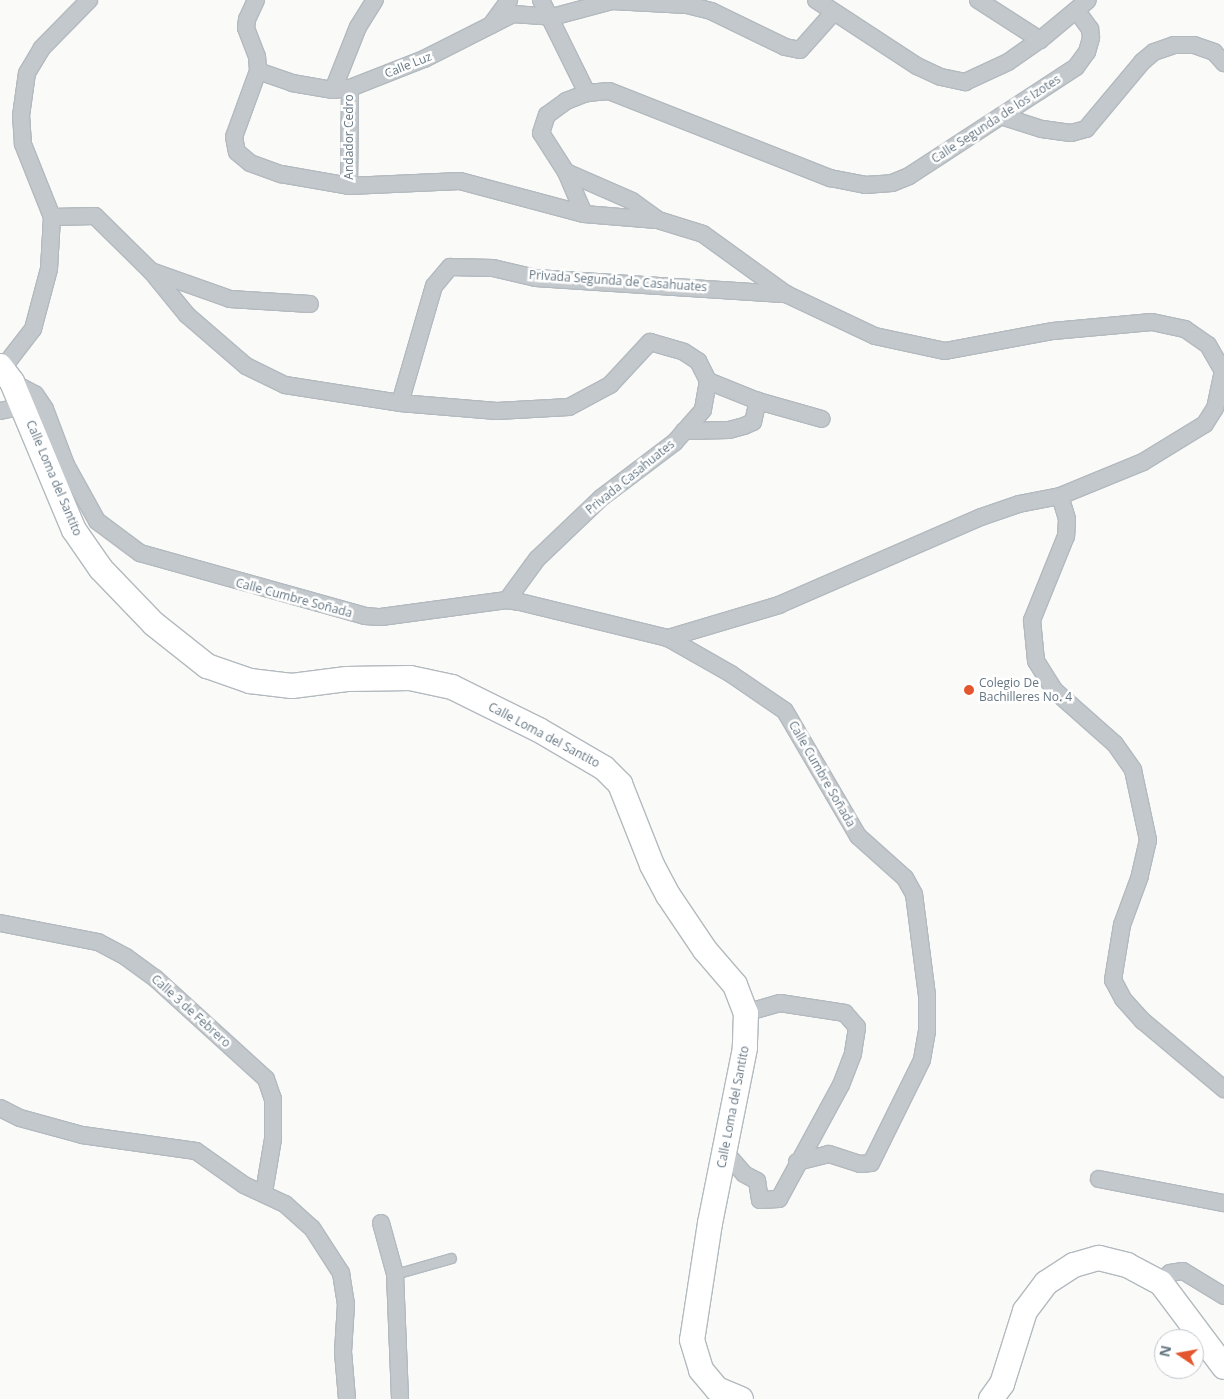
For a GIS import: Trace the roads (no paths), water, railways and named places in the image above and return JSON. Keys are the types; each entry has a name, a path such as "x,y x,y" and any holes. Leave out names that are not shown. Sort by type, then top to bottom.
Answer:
{"main road":[{"name":"Calle Loma del Santito","path":"5,372 23,406 74,530 101,569 154,624 207,666 250,681 292,686 347,679 410,678 452,687 539,730 604,768 620,784 652,865 668,895 705,950 735,985 746,1013 745,1048 710,1222 692,1340 701,1370 717,1389 742,1399"},
{"path":"1000,1394 1025,1311 1046,1283 1074,1265 1099,1258 1127,1265 1161,1283 1224,1367"}],"street":[{"path":"5,372 33,329 48,269 52,217 23,144 21,116 27,73 42,48 89,0"},
{"path":"256,0 247,19 246,28 257,56 258,71 234,137 237,152 250,163 281,174 349,186 460,181 584,214 658,220 703,234 786,294 875,336 945,351 1053,331 1152,322 1185,329 1208,345 1223,371 1215,408 1205,424 1143,462 1060,496 1067,519 1066,536 1032,620 1036,662 1054,690 1115,744 1133,770 1148,840 1140,876 1122,924 1113,980 1123,999 1143,1021 1224,1089"},
{"path":"333,90 358,27 375,0"},
{"path":"491,25 509,0"},
{"path":"541,0 552,17 587,93"},
{"path":"552,17 612,0 686,5 711,11 792,49 800,50 833,13"},
{"name":"Calle Segunda de los Izotes","path":"566,172 542,133 542,125 547,115 566,101 587,93 609,91 790,164 830,178 865,185 892,182 909,176 1076,67 1091,38 1083,5 1040,40 1008,62 965,82 941,77 917,66 833,13 816,0"},
{"path":"978,0 1040,40"},
{"name":"Calle Luz","path":"258,71 292,82 333,90 350,88 424,59 513,14 552,17"},
{"path":"1001,116 1042,129 1071,133 1086,129 1142,62 1154,52 1174,45 1194,45 1214,52 1224,63"},
{"name":"Andador Cedro","path":"349,186 350,88"},
{"path":"566,172 584,214"},
{"path":"566,172 632,201 658,220"},
{"path":"52,217 95,216 151,271 187,315 246,366 285,385 400,403 497,411 570,407 610,385 650,342 691,356 698,361 708,381 758,401 822,419"},
{"name":"Privada Segunda de Casahuates","path":"400,403 434,286 450,267 493,268 536,278 786,294"},
{"path":"151,271 230,299 310,304"},
{"name":"Calle Cumbre Soñada","path":"5,372 35,394 45,409 66,465 97,521 140,553 365,616 381,618 507,600 668,638 731,674 785,711 858,836 905,878 914,894 927,995 927,1031 922,1060 871,1163 860,1164 829,1154 797,1162"},
{"name":"Privada Casahuates","path":"507,600 538,559 601,498 684,432 703,410 708,381"},
{"path":"684,432 729,430 744,426 753,422 758,401"},
{"path":"0,411 23,406"},
{"name":"Calle Cumbre Soñada","path":"668,638 779,605 980,517 1019,504 1060,496"},
{"name":"Calle 3 de Febrero","path":"0,922 98,942 126,957 168,990 266,1079 273,1099 273,1139 264,1192"},
{"path":"724,1158 732,1160 744,1174 757,1181 760,1200 773,1202 780,1200 788,1188 797,1162 841,1085 853,1053 857,1027 845,1013 780,1003 746,1013"},
{"path":"0,1108 20,1118 82,1135 196,1151 244,1185 264,1192 285,1204 312,1228 341,1273 346,1304 343,1352 347,1399"},
{"path":"1099,1180 1224,1203"},
{"path":"381,1223 395,1274 400,1399"},
{"path":"1161,1283 1170,1273 1183,1270 1224,1296"}],"lane":[{"path":"395,1274 451,1258"}],"place":[{"name":"Colegio De Bachilleres No. 4","path":"969,690"}]}
